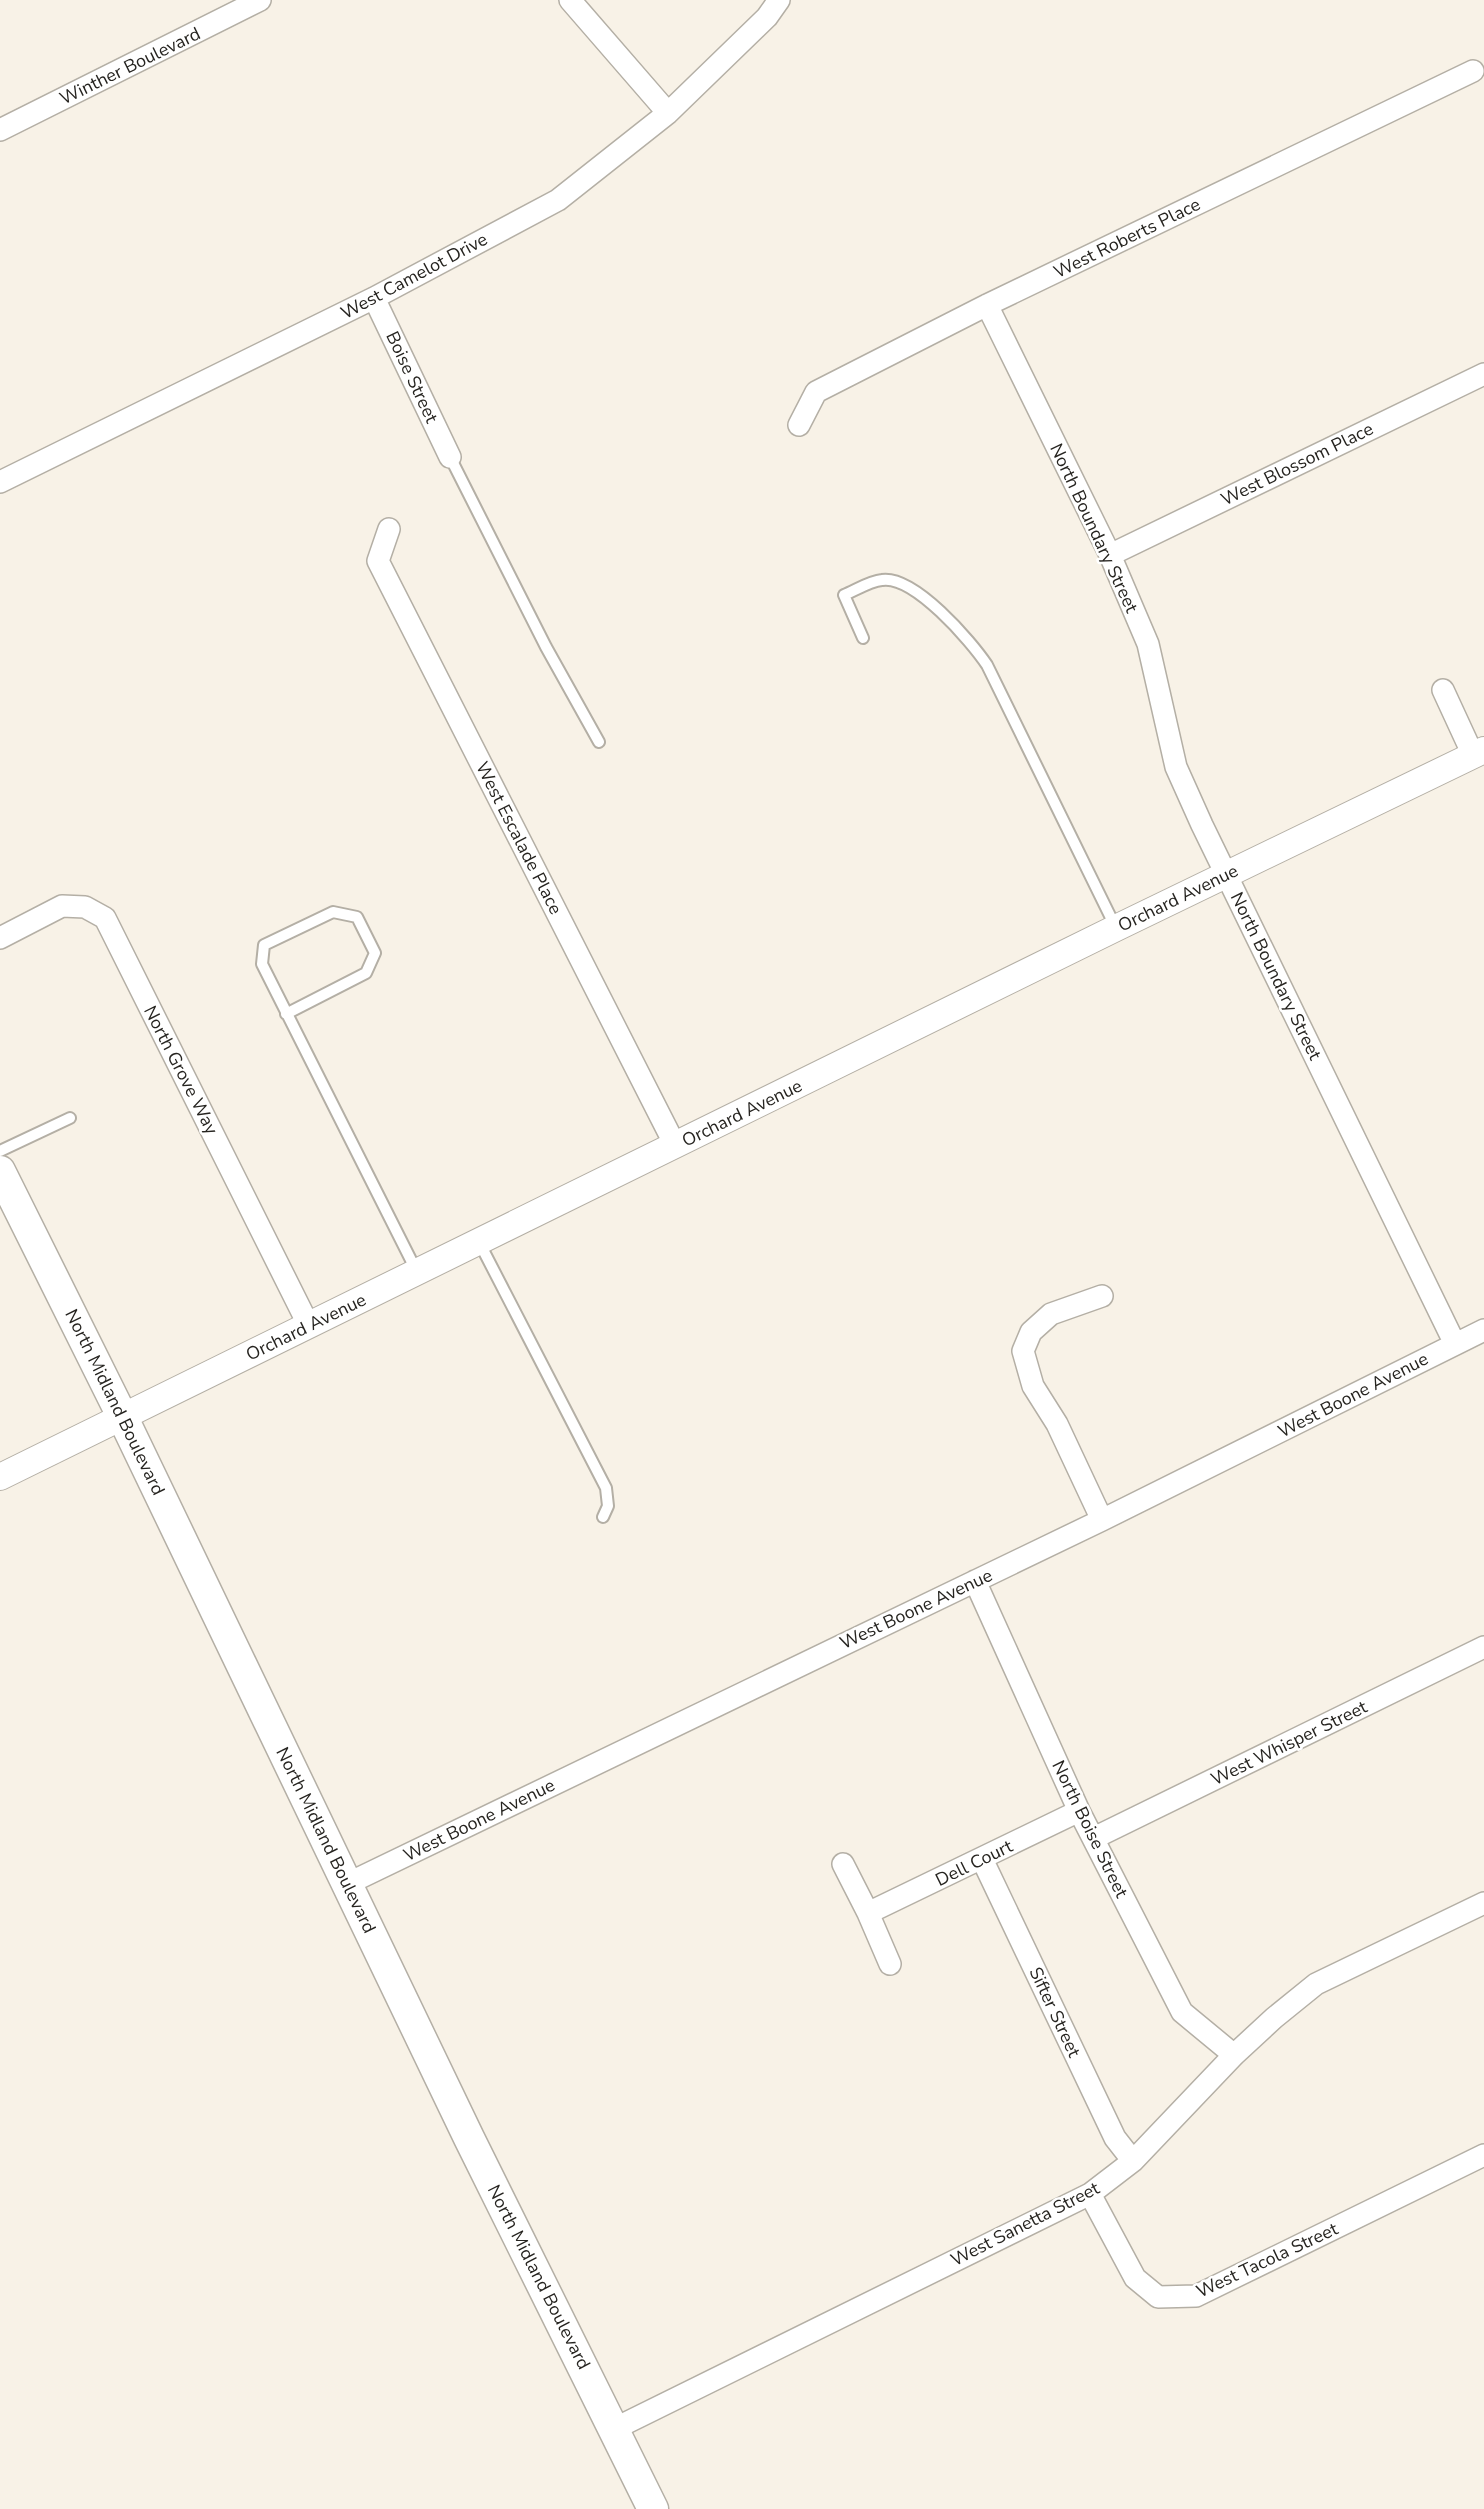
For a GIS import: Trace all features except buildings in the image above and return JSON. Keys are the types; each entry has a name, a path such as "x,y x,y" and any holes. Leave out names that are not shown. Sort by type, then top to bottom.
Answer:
{"main road":[{"name":"North Midland Boulevard","path":"0,1171 122,1416 469,2138 615,2428 652,2509"}],"street":[{"name":"Winther Boulevard","path":"0,130 260,0"},
{"path":"570,0 668,113"},
{"name":"West Camelot Drive","path":"0,482 374,298 558,200 668,113 767,17 779,0"},
{"name":"West Roberts Place","path":"799,425 816,392 987,305 1473,71"},
{"name":"Boise Street","path":"374,298 450,457"},
{"name":"North Boundary Street","path":"987,305 1110,555 1148,644 1176,766 1455,1344"},
{"name":"West Blossom Place","path":"1110,555 1484,374"},
{"name":"West Escalade Place","path":"389,529 378,561 675,1145"},
{"path":"1443,690 1479,752"},
{"name":"Orchard Avenue","path":"0,1477 1479,752"},
{"name":"North Grove Way","path":"0,938 62,906 85,907 105,918 309,1326"},
{"path":"1102,1296 1051,1314 1031,1332 1023,1351 1033,1386 1057,1424 1102,1520"},
{"name":"West Boone Avenue","path":"347,1884 1102,1520 1484,1329"},
{"name":"North Boise Street","path":"975,1581 1079,1811 1182,2012 1234,2055"},
{"name":"West Whisper Street","path":"1094,1838 1484,1647"},
{"name":"Dell Court","path":"868,1913 1079,1811"},
{"name":"Sifter Street","path":"982,1859 1115,2138 1133,2162"},
{"path":"843,1864 891,1964"},
{"name":"West Sanetta Street","path":"615,2428 1090,2194 1133,2162 1234,2055 1316,1984 1484,1903"},
{"name":"West Tacola Street","path":"1090,2194 1135,2278 1158,2296 1196,2296 1484,2155"}],"lane":[{"path":"450,457 546,647 599,742"},
{"path":"863,638 844,595 884,579 901,584 947,616 974,645 987,665 1116,928"},
{"path":"286,1014 366,973 375,953 357,917 333,912 264,945 262,964 286,1014 417,1273"},
{"path":"0,1151 70,1118"},
{"path":"479,1242 606,1488 608,1506 603,1517"}]}
